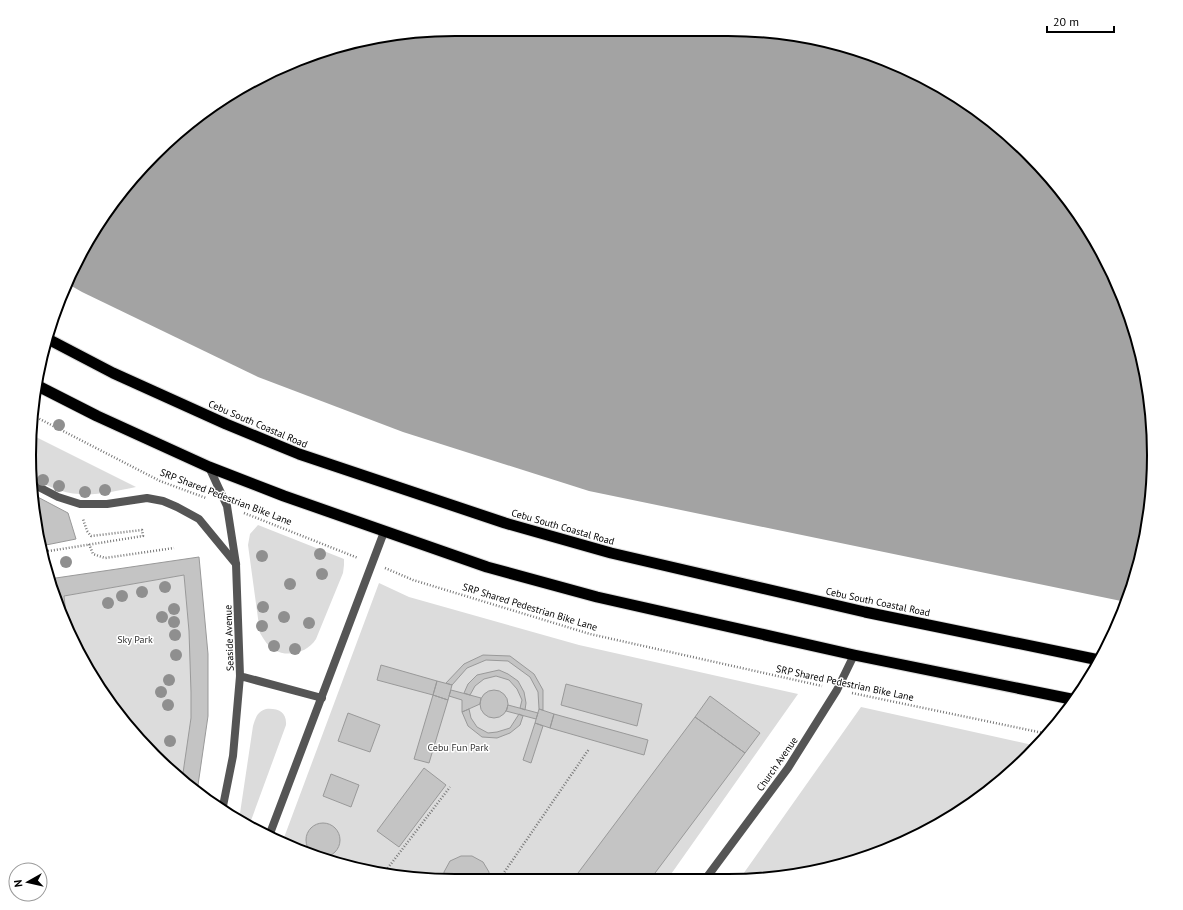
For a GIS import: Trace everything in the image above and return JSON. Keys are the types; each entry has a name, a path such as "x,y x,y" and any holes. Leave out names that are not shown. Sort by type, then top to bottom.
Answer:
{"highway":[{"name":"Cebu South Coastal Road","path":"52,341 114,373 226,424 299,454 505,523 611,553 858,610 1094,659"},
{"path":"42,388 97,416 209,467 384,532 487,567 597,597 854,655 1068,698"}],"street":[{"name":"Seaside Avenue","path":"209,467 227,506 236,564 240,676 232,756 223,804"},
{"path":"37,486 58,497 80,504 107,504 147,498 163,501 177,507 199,520 236,564"},
{"path":"271,831 374,563 384,532"},
{"name":"Church Avenue","path":"709,874 788,768 838,690 854,655"},
{"path":"240,676 322,698"}],"path":[{"name":"SRP Shared Pedestrian Bike Lane","path":"38,418 160,481 374,563 413,580 590,634 838,690 1041,733"},
{"path":"47,551 143,536 142,530 91,536 87,531 80,504"},
{"path":"89,544 93,554 105,558 174,548"},
{"path":"503,874 589,749"},
{"path":"388,868 450,787"}],"green space":[{"path":"37,437 136,487 107,493 82,494 57,490 37,480"},
{"path":"258,525 344,559 343,573 316,639 313,644 298,652 286,653 274,650 266,643 260,633 248,545 250,534"},
{"name":"Sky Park","path":"184,575 190,647 192,701 190,727 183,773 140,731 107,688 79,640 65,608 64,596"},
{"name":"Cebu Fun Park","path":"379,583 409,597 579,645 798,694 671,874 428,873 373,866 347,860 320,852 284,837"},
{"path":"861,707 1030,744 1004,770 983,787 938,818 913,831 863,852 836,860 783,870 744,873"},
{"path":"263,710 278,710 285,717 286,725 251,821 240,815 253,726 256,717"}],"shaded area":[{"path":"455,36 728,36 783,40 836,50 863,58 913,79 938,92 983,123 1004,140 1043,179 1076,222 1091,246 1104,270 1125,320 1139,373 1143,400 1147,455 1146,482 1139,537 1133,563 1121,601 589,491 403,432 258,377 72,286 92,245 123,200 159,159 200,123 245,92 270,79 320,58 373,44 428,37"}],"building":[{"path":"39,498 68,513 76,539 46,545"},
{"path":"199,557 208,654 208,716 198,785 183,773 191,718 189,631 184,575 64,596 65,608 55,578"},
{"path":"483,655 510,656 534,674 543,690 543,710 539,709 538,692 530,677 508,661 486,660 467,668 452,685 446,683 464,664"},
{"path":"381,665 437,681 433,695 377,680"},
{"path":"499,670 518,681 524,692 526,703 525,710 520,708 522,700 517,689 509,680 496,676 484,679 475,686 470,695 464,693 468,684 477,675"},
{"path":"437,681 452,685 448,700 433,695"},
{"path":"566,684 642,704 637,726 561,705"},
{"path":"451,690 481,698 480,704 462,712 462,700 449,696"},
{"path":"494,690 504,694 508,704 504,714 494,718 484,714 480,704 484,694"},
{"path":"433,695 448,700 429,763 414,759"},
{"path":"710,696 760,733 745,753 695,717"},
{"path":"508,705 538,713 536,719 506,711"},
{"path":"469,709 471,718 477,727 488,733 510,728 519,714 523,716 520,725 510,733 497,738 482,737 468,726 462,712"},
{"path":"539,709 554,714 550,728 535,723"},
{"path":"348,713 380,725 370,752 338,741"},
{"path":"554,714 648,740 644,755 550,728"},
{"path":"695,717 745,753 654,874 577,874"},
{"path":"535,723 543,726 531,763 523,760"},
{"path":"424,768 446,785 399,847 377,831"},
{"path":"331,774 359,785 351,807 323,796"},
{"path":"320,823 329,824 335,828 340,837 339,846 335,852 330,855 308,847 306,843 307,834 311,828"},
{"path":"461,856 472,856 483,862 489,874 444,874 450,861"}]}
